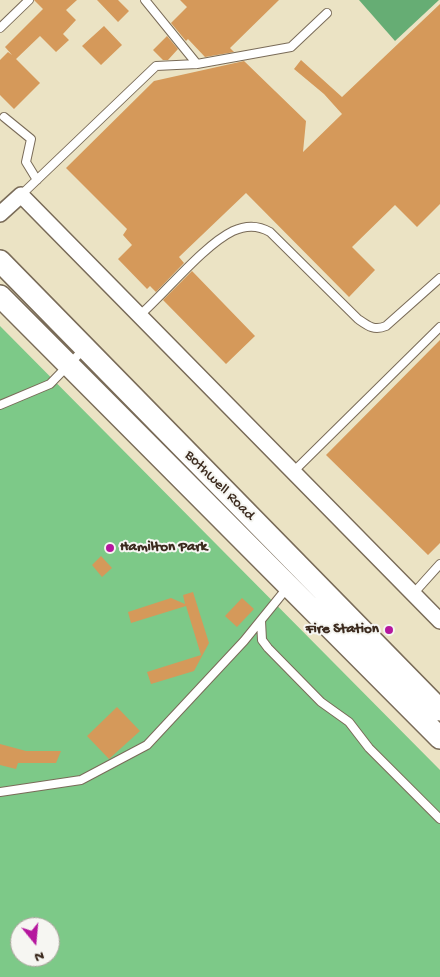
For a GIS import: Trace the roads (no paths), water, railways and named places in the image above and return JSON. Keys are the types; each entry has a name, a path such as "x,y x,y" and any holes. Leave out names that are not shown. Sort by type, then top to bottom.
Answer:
{"main road":[{"name":"Bothwell Road","path":"0,262 84,349 296,578 440,738"},
{"name":"Bothwell Road","path":"0,296 69,364 296,578 440,710"}],"street":[{"path":"0,214 22,194 292,472 440,621"}],"lane":[{"path":"0,28 29,0"},
{"path":"145,0 197,64"},
{"path":"22,194 156,66 197,64 291,46 327,13"},
{"path":"4,117 30,139 26,162 37,180"},
{"path":"140,316 202,254 232,231 246,226 260,226 270,232 358,319 370,327 379,329 386,326 440,278"},
{"path":"292,472 440,327"},
{"path":"0,405 50,384 84,349"},
{"path":"413,594 440,564"},
{"path":"0,792 81,780 147,745 261,621 296,578"},
{"path":"261,621 262,640 268,648 321,702 349,722 369,748 440,819"}],"place":[{"name":"Hamilton Park","path":"110,548"},
{"name":"Fire Station","path":"389,630"}]}
